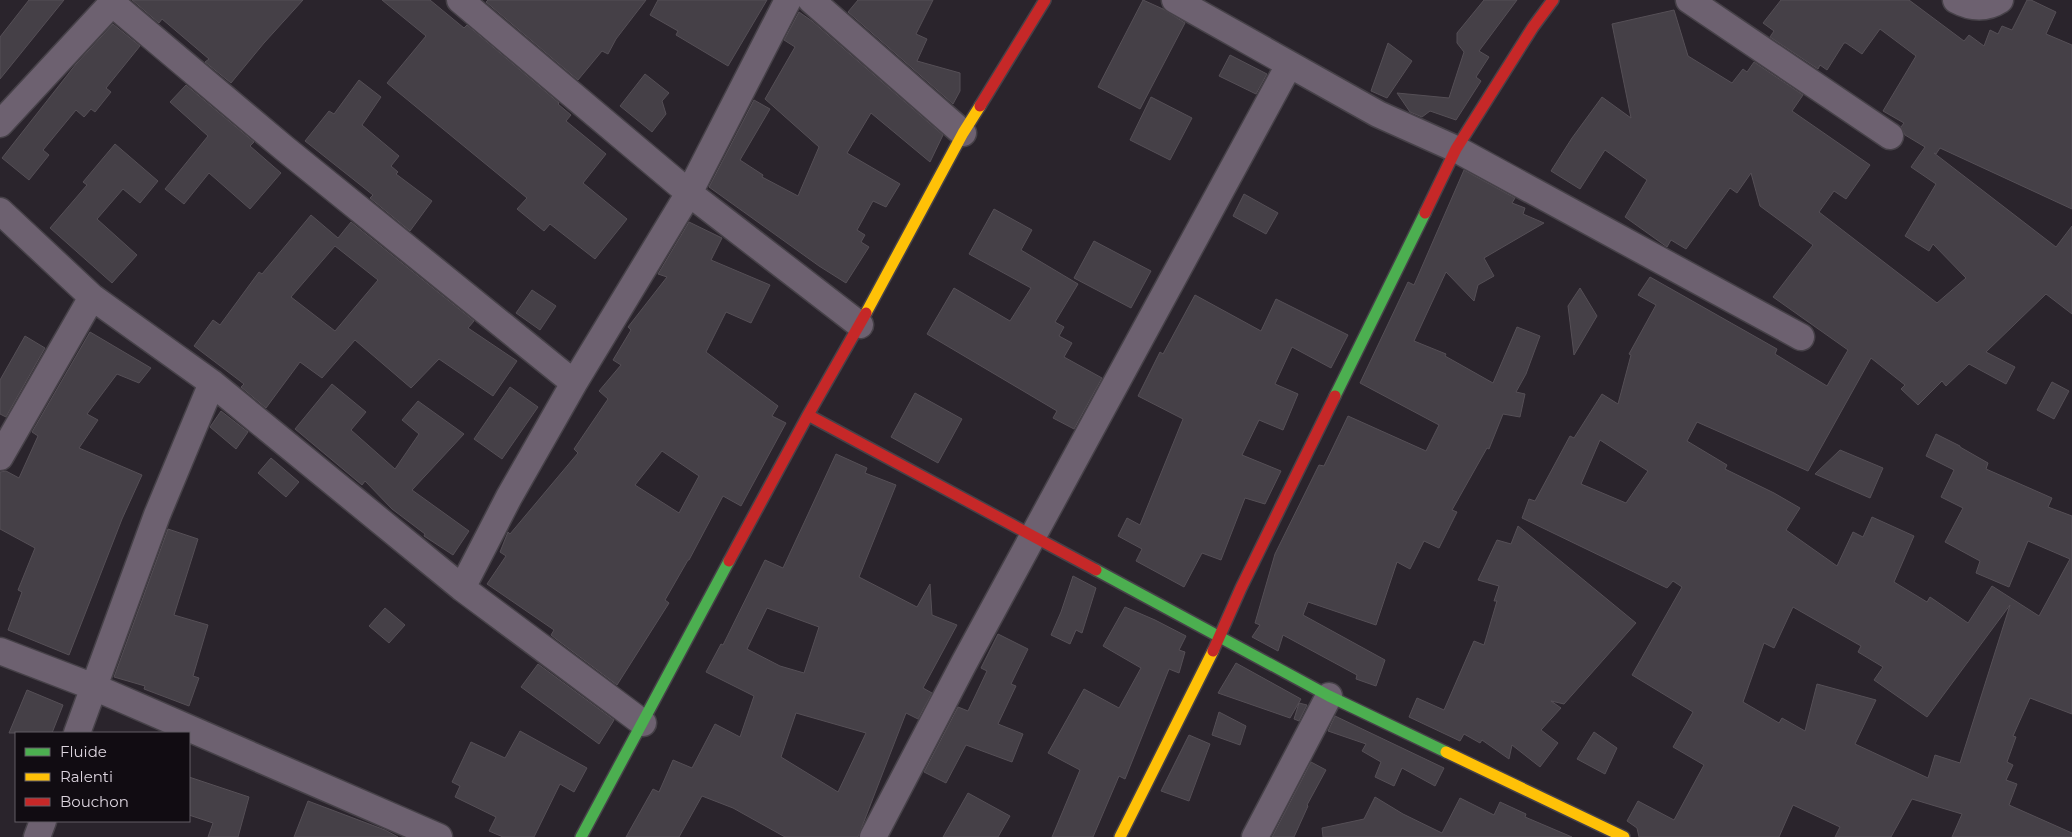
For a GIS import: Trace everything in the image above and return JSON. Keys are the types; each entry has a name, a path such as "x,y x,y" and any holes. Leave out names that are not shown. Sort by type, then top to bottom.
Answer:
{"street":[{"path":"460,0 689,193 860,325"},
{"path":"462,588 509,496 574,383 689,193 788,0"},
{"path":"811,0 963,133"},
{"path":"581,837 963,133 1045,0"},
{"path":"1175,0 1378,114 1456,149 1801,337"},
{"path":"1120,837 1456,149 1533,27 1553,0"},
{"path":"1689,0 1890,136"},
{"path":"1956,0 1966,5 1980,7 1991,6 2000,0"},
{"path":"0,124 114,1 284,148 574,383"},
{"path":"873,837 1033,535 1289,65"},
{"path":"0,211 92,297 212,383 462,588 643,723"},
{"path":"0,457 92,297"},
{"path":"76,732 157,514 212,383"},
{"path":"808,416 1033,535 1329,696 1624,837"},
{"path":"0,651 94,686 439,837"},
{"path":"1255,837 1329,696"},
{"path":"37,837 43,822"}],"building":[{"path":"29,0 64,0 0,79 0,37"},
{"path":"132,0 303,0 231,83 205,62 209,59 162,19 159,23"},
{"path":"382,0 430,0 464,28 467,25 559,103 571,115 566,121 606,154 583,183 627,219 595,259 550,224 544,231 517,209 527,198 387,83 426,36"},
{"path":"488,0 646,0 616,39 608,54 602,51 578,80 486,2"},
{"path":"658,0 767,0 728,66 676,35 678,31 650,15"},
{"path":"858,0 933,0 916,34 927,39 917,61 960,73 960,91 953,104 848,12"},
{"path":"1143,0 1163,9 1185,23 1140,109 1098,87"},
{"path":"1484,0 1517,0 1479,51 1489,57 1476,77 1481,81 1456,120 1430,111 1422,117 1410,112 1397,93 1449,98 1464,52 1457,43 1457,33"},
{"path":"1781,0 1909,0 1964,41 1969,35 1984,46 1990,30 1998,34 2002,26 2012,30 2027,0 2031,0 2056,12 2046,34 2072,45 2072,209 1940,148 1936,154 1934,153 2056,247 2072,226 2072,314 2046,294 1986,352 2015,367 2006,384 1969,364 1946,386 1942,381 1918,405 1901,389 1905,385 1871,358 1808,471 1697,422 1687,441 1727,465 1725,469 1800,508 1786,530 1837,566 1853,532 1863,537 1872,517 1914,536 1894,582 1927,602 1930,597 1968,623 1992,586 2039,616 2070,559 2028,541 2009,587 1976,573 1980,561 1945,542 1963,508 1941,497 1954,470 1926,456 1936,434 1988,463 1986,469 2052,498 2048,507 2072,516 2072,714 2030,698 2013,736 2016,737 2007,762 2013,765 2006,780 2017,784 2009,805 2072,833 2072,837 1952,837 1962,814 1912,799 1891,837 1835,837 1840,827 1793,805 1779,837 1639,837 1637,828 1627,821 1638,801 1674,820 1704,765 1673,747 1693,712 1632,675 1682,587 1673,581 1667,588 1522,518 1529,499 1535,501 1570,436 1574,438 1602,394 1618,404 1631,355 1629,354 1656,305 1638,295 1650,277 1777,349 1775,354 1827,386 1848,350 1773,297 1813,245 1760,206 1751,173 1737,193 1730,188 1686,249 1671,240 1667,247 1625,217 1647,180 1605,150 1580,189 1551,171 1602,97 1631,118 1612,24 1674,10 1688,56 1732,83 1743,69 1747,72 1754,62 1803,95 1792,111 1870,165 1846,199 1834,191 1819,212 1937,303 1966,278 1933,244 1929,251 1905,236 1936,184 1911,167 1925,147 1905,135 1901,127 1904,123 1883,111 1916,56 1880,29 1862,54 1844,43 1827,70 1820,65 1818,69 1770,37 1774,31 1763,23","holes":["1600,440 1648,471 1626,503 1581,484","2010,605 1960,763 1935,755 1928,778 1855,744 1876,700 1817,684 1805,731 1782,718 1779,723 1743,702 1764,643 1774,648 1793,607 1861,646 1858,652 1883,667 1874,680 1927,717"]},
{"path":"799,12 812,21 943,135 930,162 871,113 847,153 900,184 886,207 873,201 857,230 865,235 861,242 869,247 846,283 819,266 709,187 754,100 770,109 740,160 763,175 762,177 798,196 819,147 765,99 795,47 784,40"},
{"path":"113,24 140,46 106,88 111,92 95,112 91,109 84,117 76,110 43,150 49,155 29,180 2,158 76,64"},
{"path":"1388,43 1412,61 1387,98 1371,91"},
{"path":"1230,55 1267,74 1256,94 1219,76"},
{"path":"645,74 669,93 662,101 666,114 652,132 620,106"},
{"path":"359,80 381,97 362,125 399,156 391,166 398,172 396,174 432,201 410,231 370,198 373,195 305,141 329,111 334,114"},
{"path":"186,85 254,142 250,146 281,173 250,209 209,173 184,204 165,189 208,136 170,102"},
{"path":"1151,97 1192,118 1170,160 1130,140"},
{"path":"115,144 158,181 140,203 123,189 97,219 137,255 112,283 50,228 87,185 83,182"},
{"path":"1464,170 1515,198 1512,203 1525,208 1523,214 1544,223 1484,258 1494,276 1478,285 1474,301 1446,272 1414,341 1446,354 1445,356 1493,383 1517,327 1540,336 1526,374 1516,392 1525,394 1520,417 1503,414 1489,449 1487,448 1452,510 1457,512 1439,548 1424,541 1410,569 1397,562 1376,625 1308,602 1303,615 1385,660 1376,686 1356,679 1357,675 1283,635 1278,651 1252,637 1260,625 1255,623 1275,554 1319,465 1324,466 1348,416 1426,451 1439,425 1360,383 1408,282 1414,285"},
{"path":"1244,194 1278,213 1266,234 1233,216"},
{"path":"994,209 1032,230 1021,250 1078,284 1055,322 1064,327 1059,336 1072,343 1064,357 1102,378 1074,429 1053,418 1057,411 927,334 954,288 1010,321 1031,288 969,254"},
{"path":"311,215 338,238 351,222 474,321 468,328 517,361 493,396 439,359 411,388 355,340 322,378 300,362 266,408 241,387 244,384 194,346 213,320 220,325 259,272 262,274","holes":["335,246 378,280 335,331 291,297"]},
{"path":"689,222 722,238 711,260 770,285 751,323 726,312 706,352 778,406 772,416 786,423 741,506 723,496 665,600 669,603 617,685 551,635 554,630 487,584 506,556 500,552 508,532 510,534 578,453 574,449 608,399 599,391 621,365 613,360 631,330 628,327 667,277 658,274","holes":["662,451 699,476 679,513 635,485"]},
{"path":"1094,241 1151,271 1131,308 1074,278"},
{"path":"1580,288 1597,316 1574,355 1568,306"},
{"path":"532,290 556,306 540,330 516,313"},
{"path":"1195,295 1261,331 1276,299 1348,335 1331,368 1292,347 1275,384 1298,394 1283,430 1259,420 1242,455 1281,471 1265,504 1245,498 1221,560 1202,553 1184,587 1136,561 1142,549 1118,536 1127,518 1140,525 1183,419 1138,396 1160,352 1163,354"},
{"path":"90,332 151,368 139,383 117,374 87,414 98,420 79,448 142,475 122,519 69,655 8,630 22,592 18,590 35,548 0,529 0,472 6,471 19,478 38,436 32,432"},
{"path":"25,336 45,348 6,417 0,414 0,380"},
{"path":"2052,382 2069,391 2054,419 2037,410"},
{"path":"332,384 366,412 351,430 395,469 419,434 402,420 418,401 464,434 412,490 469,531 453,555 424,536 425,534 392,509 365,481 362,485 295,429"},
{"path":"510,387 538,407 502,459 474,439"},
{"path":"915,393 962,419 938,463 891,437"},
{"path":"221,411 248,432 236,449 210,427"},
{"path":"1840,450 1883,468 1870,498 1815,474"},
{"path":"836,454 867,468 865,473 896,485 859,577 917,607 930,584 932,615 957,625 923,688 932,693 918,719 906,713 858,837 785,837 733,808 702,796 679,837 626,837 653,789 659,792 673,760 692,768 715,724 740,737 754,696 706,672 721,644 723,645 765,560 783,568","holes":["767,608 819,627 804,673 780,666 747,649","796,713 866,733 838,792 781,757"]},
{"path":"271,458 299,482 286,497 258,473"},
{"path":"1518,526 1636,623 1564,704 1551,701 1561,708 1541,730 1558,743 1540,767 1512,745 1509,759 1482,740 1480,743 1464,734 1460,741 1409,717 1417,698 1444,710 1474,641 1484,645 1497,601 1494,601 1499,586 1478,580 1497,540 1511,544"},
{"path":"168,529 198,539 174,615 208,625 193,676 199,678 189,706 144,689 145,686 114,677"},
{"path":"1073,576 1096,588 1082,633 1076,630 1070,644 1051,635"},
{"path":"1125,607 1186,636 1179,650 1185,652 1179,673 1169,669 1125,779 1119,776 1093,837 1052,837 1080,770 1048,753 1084,689 1119,708 1141,668 1103,646"},
{"path":"385,608 405,625 389,643 369,626"},
{"path":"998,634 1028,649 1011,684 1016,686 998,724 1023,734 1012,762 966,745 946,783 924,772 958,707 968,711 987,671 981,668"},
{"path":"1236,663 1301,699 1290,718 1218,693"},
{"path":"538,664 614,720 599,744 521,687"},
{"path":"27,690 63,705 52,732 9,733"},
{"path":"1299,703 1307,705 1299,721 1294,719"},
{"path":"1219,712 1246,726 1240,745 1212,735"},
{"path":"1335,716 1444,768 1435,786 1402,768 1394,786 1375,777 1381,762 1362,751 1366,744 1328,731"},
{"path":"520,731 587,768 574,792 560,784 534,837 503,837 489,831 496,817 455,797 460,786 452,782 471,742 505,758"},
{"path":"1594,732 1617,748 1605,774 1577,759"},
{"path":"1189,735 1210,744 1189,801 1161,791"},
{"path":"1311,762 1326,770 1307,805 1294,837 1272,837"},
{"path":"190,777 249,797 238,837 208,837 213,823 190,815"},
{"path":"968,793 1010,816 998,837 943,837"},
{"path":"1375,797 1403,814 1442,833 1460,798 1494,815 1500,802 1526,814 1525,817 1572,837 1323,837 1322,828 1364,819"},
{"path":"308,801 385,830 398,837 294,837"}],"traffic: fast":[{"path":"1335,396 1425,213"},
{"path":"581,837 729,561"},
{"path":"1096,570 1329,696 1446,752"}],"traffic: slow":[{"path":"866,313 963,133 980,106"},
{"path":"1120,837 1213,651"},
{"path":"1446,752 1624,837"}],"traffic: jam":[{"path":"980,106 1045,0"},
{"path":"1425,213 1456,149 1533,27 1553,0"},
{"path":"729,561 866,313"},
{"path":"1213,651 1241,588 1335,396"},
{"path":"808,415 1096,570"}]}
